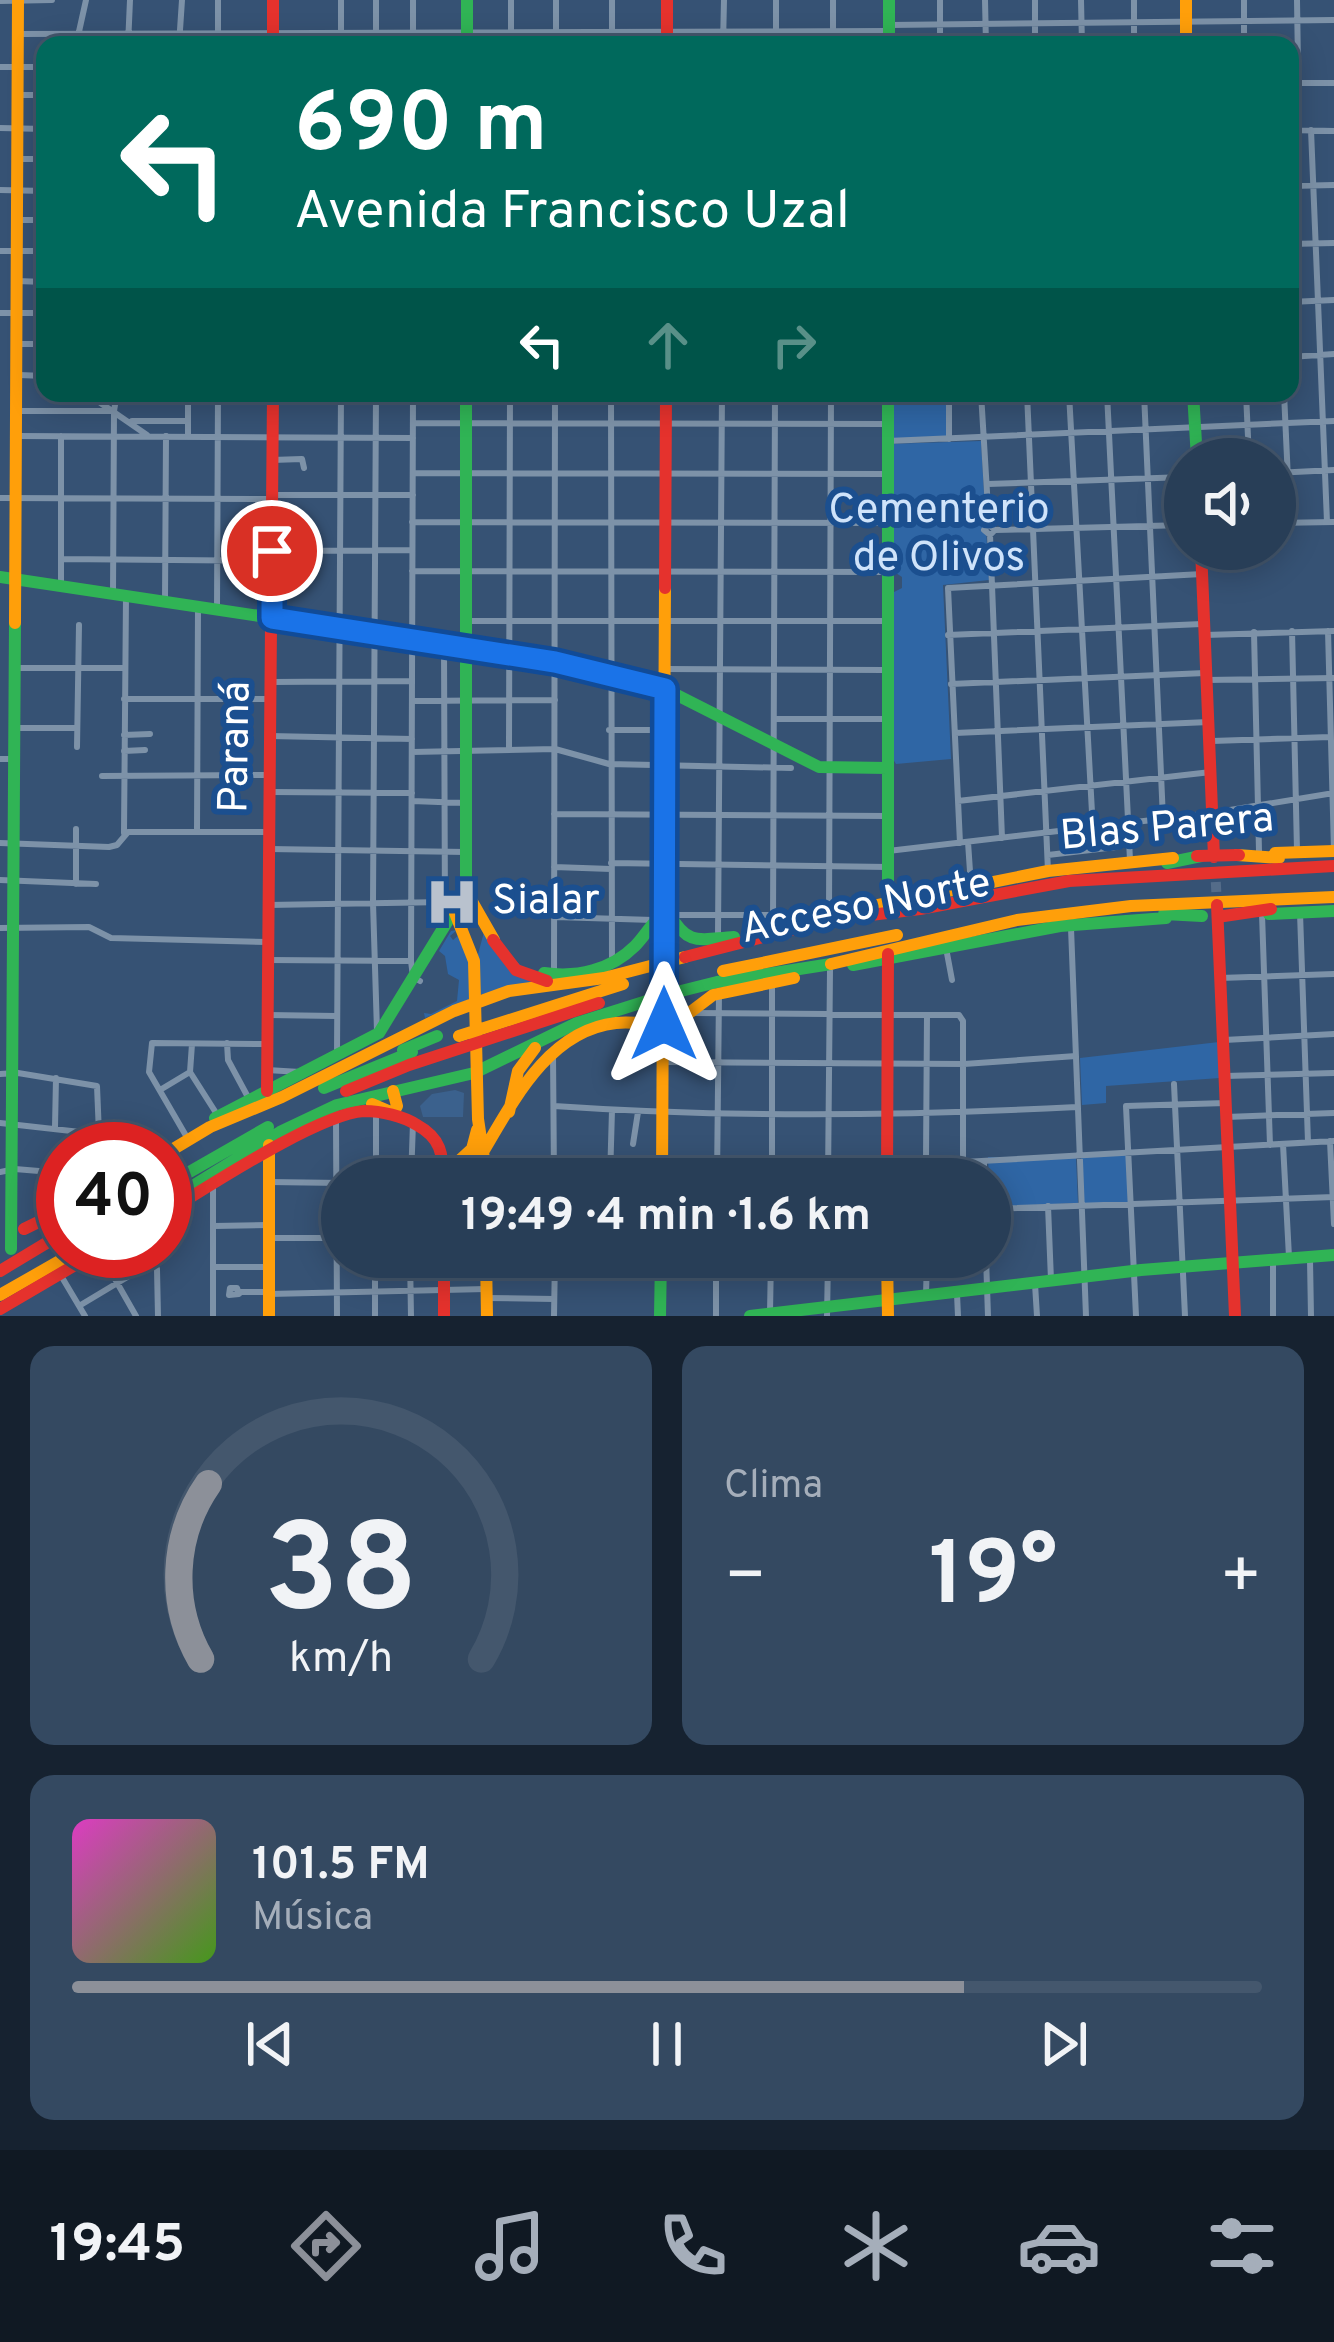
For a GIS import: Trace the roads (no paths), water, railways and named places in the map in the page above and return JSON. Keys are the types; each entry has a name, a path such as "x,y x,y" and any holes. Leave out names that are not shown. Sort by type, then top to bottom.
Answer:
{"main road":[{"path":"9,1269 7,759 14,728 7,710 7,498 16,436 18,0"},
{"path":"273,0 273,36"},
{"path":"467,0 467,36"},
{"path":"667,0 667,36"},
{"path":"889,34 890,0"},
{"path":"1186,0 1186,36"},
{"name":"Paraná","path":"269,1316 273,402"},
{"path":"394,1037 394,1024 466,891 466,402"},
{"path":"662,1158 666,402"},
{"path":"887,1158 888,402"},
{"path":"1193,402 1195,438"},
{"path":"1202,570 1234,1316"},
{"path":"7,578 555,662 665,689 829,769 889,768"},
{"name":"Blas Parera","path":"632,975 718,940 766,932 778,919 830,915 886,927 971,886 1130,860 1215,888 1238,855 1334,850"},
{"path":"1238,855 1334,864"},
{"path":"269,1118 394,1037 421,1037 483,1001 632,975 846,917 946,948 1334,864"},
{"name":"Acceso Norte","path":"192,1159 365,1070 632,975 886,927 1077,902 1334,877"},
{"path":"475,1158 484,1153 541,1062 577,1035 610,1024 675,1025 719,994 829,968 886,927 1069,881 1334,896"},
{"path":"1215,888 1262,914 1334,911"},
{"name":"Acceso Norte","path":"1215,888 1334,896"},
{"path":"466,891 508,962 526,976 584,982"},
{"path":"454,918 469,906 479,916"},
{"path":"454,918 472,930 479,916"},
{"path":"474,961 479,916"},
{"path":"663,917 685,938 718,940"},
{"path":"493,940 524,966 554,976 586,972 612,964 663,917"},
{"path":"454,918 474,961 483,1001 477,1075 485,1158"},
{"path":"723,959 840,926 1072,918"},
{"path":"192,1134 218,1120 336,1119 474,1073 611,1011 717,982 849,966 886,927"},
{"name":"Acceso Norte","path":"192,1168 269,1118 409,1065 592,1006 886,927"},
{"path":"737,968 756,970 828,959 849,966"},
{"path":"192,1194 229,1170 303,1072 499,993 632,975"},
{"path":"611,1011 769,983"},
{"path":"387,1101 404,1080 435,1076 506,1052 592,1006"},
{"path":"509,1112 520,1065 561,1030"},
{"path":"365,1070 437,1036"},
{"path":"352,1089 429,1067"},
{"path":"269,1118 387,1101 429,1128 448,1158"},
{"path":"387,1101 436,1139 448,1158"},
{"path":"192,1142 205,1136 218,1120"},
{"path":"465,1158 472,1149 478,1120"},
{"path":"192,1182 205,1174 229,1170"},
{"path":"192,1190 207,1184"},
{"path":"9,1269 36,1238"},
{"path":"9,1269 36,1246"},
{"path":"9,1269 36,1251"},
{"path":"750,1316 888,1309 926,1297 1035,1283 1334,1256"},
{"path":"1273,1260 1310,1258"},
{"path":"444,1278 445,1316"},
{"path":"486,1278 487,1316"},
{"path":"660,1316 661,1278"},
{"path":"887,1278 888,1309"}],"street":[{"path":"0,1 52,0"},
{"path":"78,34 86,0"},
{"path":"129,34 130,0"},
{"path":"180,34 182,0"},
{"path":"218,0 218,34"},
{"path":"341,0 341,36"},
{"path":"376,0 376,36"},
{"path":"413,0 413,36"},
{"path":"511,0 511,36"},
{"path":"556,0 556,36"},
{"path":"612,0 612,36"},
{"path":"724,0 724,36"},
{"path":"776,0 776,36"},
{"path":"833,0 833,36"},
{"path":"940,0 940,36"},
{"path":"985,0 986,36"},
{"path":"1034,0 1035,36"},
{"path":"1082,0 1082,36"},
{"path":"1134,0 1134,36"},
{"path":"1244,0 1244,36"},
{"path":"1297,36 1298,0"},
{"path":"683,36 724,31 889,34 940,24 1334,20"},
{"path":"298,36 341,31 452,36"},
{"path":"480,36 511,31 651,36"},
{"path":"18,34 240,36"},
{"path":"0,67 36,67"},
{"path":"1299,83 1334,83"},
{"path":"18,95 36,95"},
{"path":"0,128 36,129"},
{"path":"1299,130 1334,130"},
{"path":"1296,523 1330,522 1311,130"},
{"path":"17,159 36,159"},
{"path":"1299,186 1334,185"},
{"path":"0,190 36,191"},
{"path":"17,220 36,220"},
{"path":"1299,244 1334,243"},
{"path":"0,251 36,250"},
{"path":"16,281 36,282"},
{"path":"1299,301 1334,300"},
{"path":"0,313 36,313"},
{"path":"16,344 36,344"},
{"path":"1299,356 1334,354"},
{"path":"16,375 36,376"},
{"path":"100,402 148,436"},
{"path":"7,844 115,846 124,831 125,668 113,559 116,402"},
{"path":"188,402 188,437"},
{"path":"217,610 218,402"},
{"path":"337,1057 340,402"},
{"path":"376,402 375,1025 394,1037"},
{"path":"412,402 412,961 417,980"},
{"path":"509,749 510,402"},
{"path":"554,976 555,402"},
{"path":"611,402 612,964"},
{"path":"718,940 722,402"},
{"path":"554,917 611,920 718,914 778,919 773,866 775,402"},
{"path":"830,915 831,402"},
{"path":"949,402 949,439"},
{"path":"982,402 1002,838"},
{"path":"1027,402 1048,872"},
{"path":"1070,402 1086,678 1089,847"},
{"path":"1107,402 1130,860"},
{"path":"1144,402 1163,819"},
{"path":"1247,402 1248,438"},
{"path":"1285,402 1287,438"},
{"path":"16,410 114,411"},
{"path":"127,421 188,421"},
{"path":"888,441 1334,421"},
{"path":"413,423 888,424"},
{"path":"16,436 413,438"},
{"path":"61,436 61,586"},
{"path":"165,603 166,436"},
{"path":"272,460 303,460 304,468"},
{"path":"1296,472 1329,471"},
{"path":"413,473 888,474"},
{"path":"988,484 1164,478"},
{"path":"7,498 412,495"},
{"path":"412,522 889,523"},
{"path":"991,530 1164,526"},
{"path":"61,559 218,561 340,550 412,550"},
{"path":"412,571 888,572"},
{"path":"971,886 957,801 945,592 954,586 1202,574"},
{"path":"197,832 198,608"},
{"path":"466,621 889,621"},
{"path":"77,747 79,625"},
{"path":"948,635 1156,627 1331,631 1334,850"},
{"path":"1292,631 1298,852"},
{"path":"1255,632 1259,854"},
{"path":"268,905 412,903 454,918 445,853 444,644"},
{"path":"10,669 125,668"},
{"path":"665,669 889,670"},
{"path":"951,684 1158,674 1256,680 1332,678"},
{"path":"271,682 412,681"},
{"path":"124,699 270,699"},
{"path":"412,701 555,700"},
{"path":"774,719 888,719"},
{"path":"953,734 1209,722"},
{"path":"14,728 77,728"},
{"path":"609,730 666,730"},
{"path":"124,735 150,734"},
{"path":"270,736 412,739"},
{"path":"1210,741 1333,737"},
{"path":"412,752 555,749 609,764 791,768"},
{"path":"124,751 145,751"},
{"path":"957,801 1211,772"},
{"path":"102,776 270,776"},
{"path":"269,792 374,793 465,802"},
{"path":"888,851 1212,813 1333,793"},
{"path":"554,814 888,816"},
{"path":"76,829 76,884"},
{"path":"124,831 269,832"},
{"path":"1048,855 1116,847"},
{"path":"269,849 466,852"},
{"path":"554,867 888,867"},
{"path":"7,880 96,884"},
{"path":"1300,913 1308,1142"},
{"path":"1262,914 1270,1144"},
{"path":"1072,918 1087,1316"},
{"path":"7,927 89,927 111,938 268,942"},
{"path":"946,948 952,980"},
{"path":"268,960 412,961"},
{"path":"829,968 829,1158"},
{"path":"1220,978 1334,974"},
{"path":"769,983 772,1158"},
{"path":"717,1158 719,994"},
{"path":"691,1012 958,1016 963,1021 963,1158"},
{"path":"926,1158 927,1015"},
{"path":"268,1016 336,1016"},
{"path":"1223,1040 1334,1034"},
{"path":"183,1122 149,1072 149,1046 155,1042 267,1044"},
{"path":"227,1043 228,1060 269,1118"},
{"path":"192,1044 190,1072 218,1120"},
{"path":"553,1051 554,1158"},
{"path":"663,1062 964,1064 1076,1056"},
{"path":"267,1070 303,1072"},
{"path":"160,1090 190,1072"},
{"path":"1225,1076 1334,1073"},
{"path":"6,1074 96,1085 98,1122"},
{"path":"55,1122 56,1078"},
{"path":"1174,1084 1185,1316"},
{"path":"379,1158 387,1101"},
{"path":"1136,1316 1127,1105 1176,1103 1269,1114 1334,1113"},
{"path":"554,1106 638,1112 963,1113 1077,1107"},
{"path":"611,1158 612,1110"},
{"path":"633,1144 638,1112"},
{"path":"336,1119 338,1158"},
{"path":"412,1158 413,1121"},
{"path":"6,1123 36,1125"},
{"path":"1011,1160 1332,1141 1334,1224"},
{"path":"1283,1144 1289,1257"},
{"path":"6,1172 36,1173"},
{"path":"269,1182 321,1183"},
{"path":"207,1184 214,1226 213,1316"},
{"path":"1011,1208 1334,1197"},
{"path":"1048,1206 1052,1281"},
{"path":"214,1226 321,1236"},
{"path":"1310,1258 1311,1316"},
{"path":"1273,1260 1273,1316"},
{"path":"213,1267 269,1267"},
{"path":"62,1278 86,1316"},
{"path":"114,1278 136,1316"},
{"path":"80,1306 125,1278"},
{"path":"155,1278 158,1316"},
{"path":"338,1278 338,1316"},
{"path":"375,1278 375,1316"},
{"path":"411,1278 411,1316"},
{"path":"554,1278 554,1316"},
{"path":"716,1278 716,1316"},
{"path":"770,1315 771,1278"},
{"path":"827,1312 828,1278"},
{"path":"926,1278 926,1297"},
{"path":"987,1278 988,1316"},
{"path":"1035,1283 1037,1316"},
{"path":"239,1292 444,1289 554,1299"},
{"path":"957,1294 958,1316"}],"tunnel":[{"path":"1215,867 1217,905"}],"place":[{"name":"Sialar","path":"452,902"}],"park label":[{"name":"Cementerio de Olivos","path":"939,535"}]}
